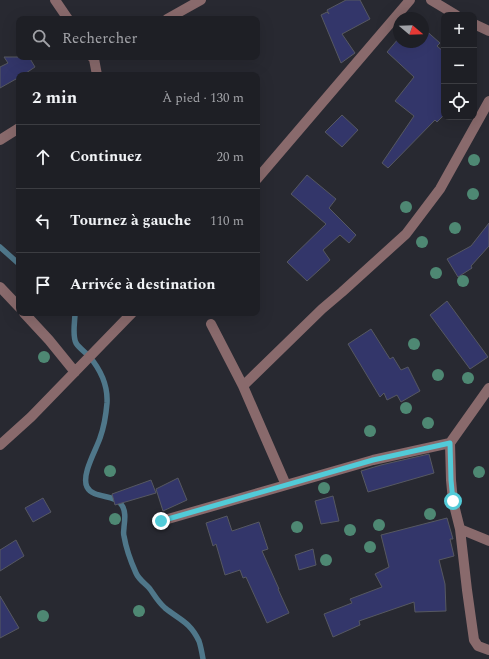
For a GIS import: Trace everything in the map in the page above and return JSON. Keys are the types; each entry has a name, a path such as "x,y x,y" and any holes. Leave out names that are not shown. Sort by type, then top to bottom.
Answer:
{"street":[{"path":"55,0 66,16"},
{"path":"172,16 201,0"},
{"path":"260,175 410,0"},
{"path":"431,0 451,12"},
{"path":"477,25 489,31"},
{"path":"95,60 97,72"},
{"path":"243,386 322,309 406,234 440,190 489,102"},
{"path":"0,140 16,130"},
{"path":"0,287 16,304"},
{"path":"27,316 50,340 75,372"},
{"path":"0,445 31,417 129,316"},
{"path":"210,324 243,386 286,485"},
{"path":"489,388 450,443 453,501 460,528 474,640 478,646 489,650"},
{"path":"161,521 373,460 450,443"},
{"path":"460,528 489,541"}],"building":[{"path":"346,0 360,0 370,19 342,34 355,53 341,63 321,15 327,12 329,14 327,10"},
{"path":"429,33 440,43 437,46 441,49 441,118 437,122 435,120 388,168 382,163 414,116 395,101 414,77 387,52 393,45 393,48 429,48"},
{"path":"4,57 16,57 16,60 31,60 35,67 28,72 16,72 16,79 0,88 0,67 8,63"},
{"path":"342,115 358,130 342,147 325,132"},
{"path":"307,175 336,199 329,208 356,235 349,243 340,235 323,250 330,260 307,281 287,262 326,224 291,194"},
{"path":"489,223 489,246 471,266 472,268 458,277 447,259 471,246"},
{"path":"447,301 488,357 470,369 430,315"},
{"path":"371,329 390,359 393,357 401,370 408,367 420,391 401,402 397,395 387,400 384,393 380,397 348,344"},
{"path":"429,454 434,473 368,492 361,471"},
{"path":"178,478 187,500 163,511 156,489"},
{"path":"151,480 156,493 115,505 112,494"},
{"path":"333,496 339,521 321,524 315,501"},
{"path":"43,498 51,512 33,522 25,508"},
{"path":"227,516 232,531 259,522 268,549 262,551 289,613 267,623 246,577 243,578 240,570 225,575 216,544 213,546 206,523"},
{"path":"447,518 453,539 450,539 454,556 439,560 445,584 446,611 415,612 414,602 359,621 360,625 333,637 324,614 352,603 350,599 382,587 375,574 389,567 381,535"},
{"path":"16,540 24,556 0,571 0,550"},
{"path":"313,549 316,565 299,570 295,555"},
{"path":"0,596 19,628 0,638"}],"waterway":[{"path":"0,247 16,261"},
{"path":"75,316 74,332 76,343 97,366 105,384 107,397 103,430 87,469 87,487 90,491 114,499 121,504 125,515 124,533 127,550 137,575 163,606 188,625 196,635 203,659"}],"route":[{"path":"161,521 373,460 450,443 453,501"}]}
